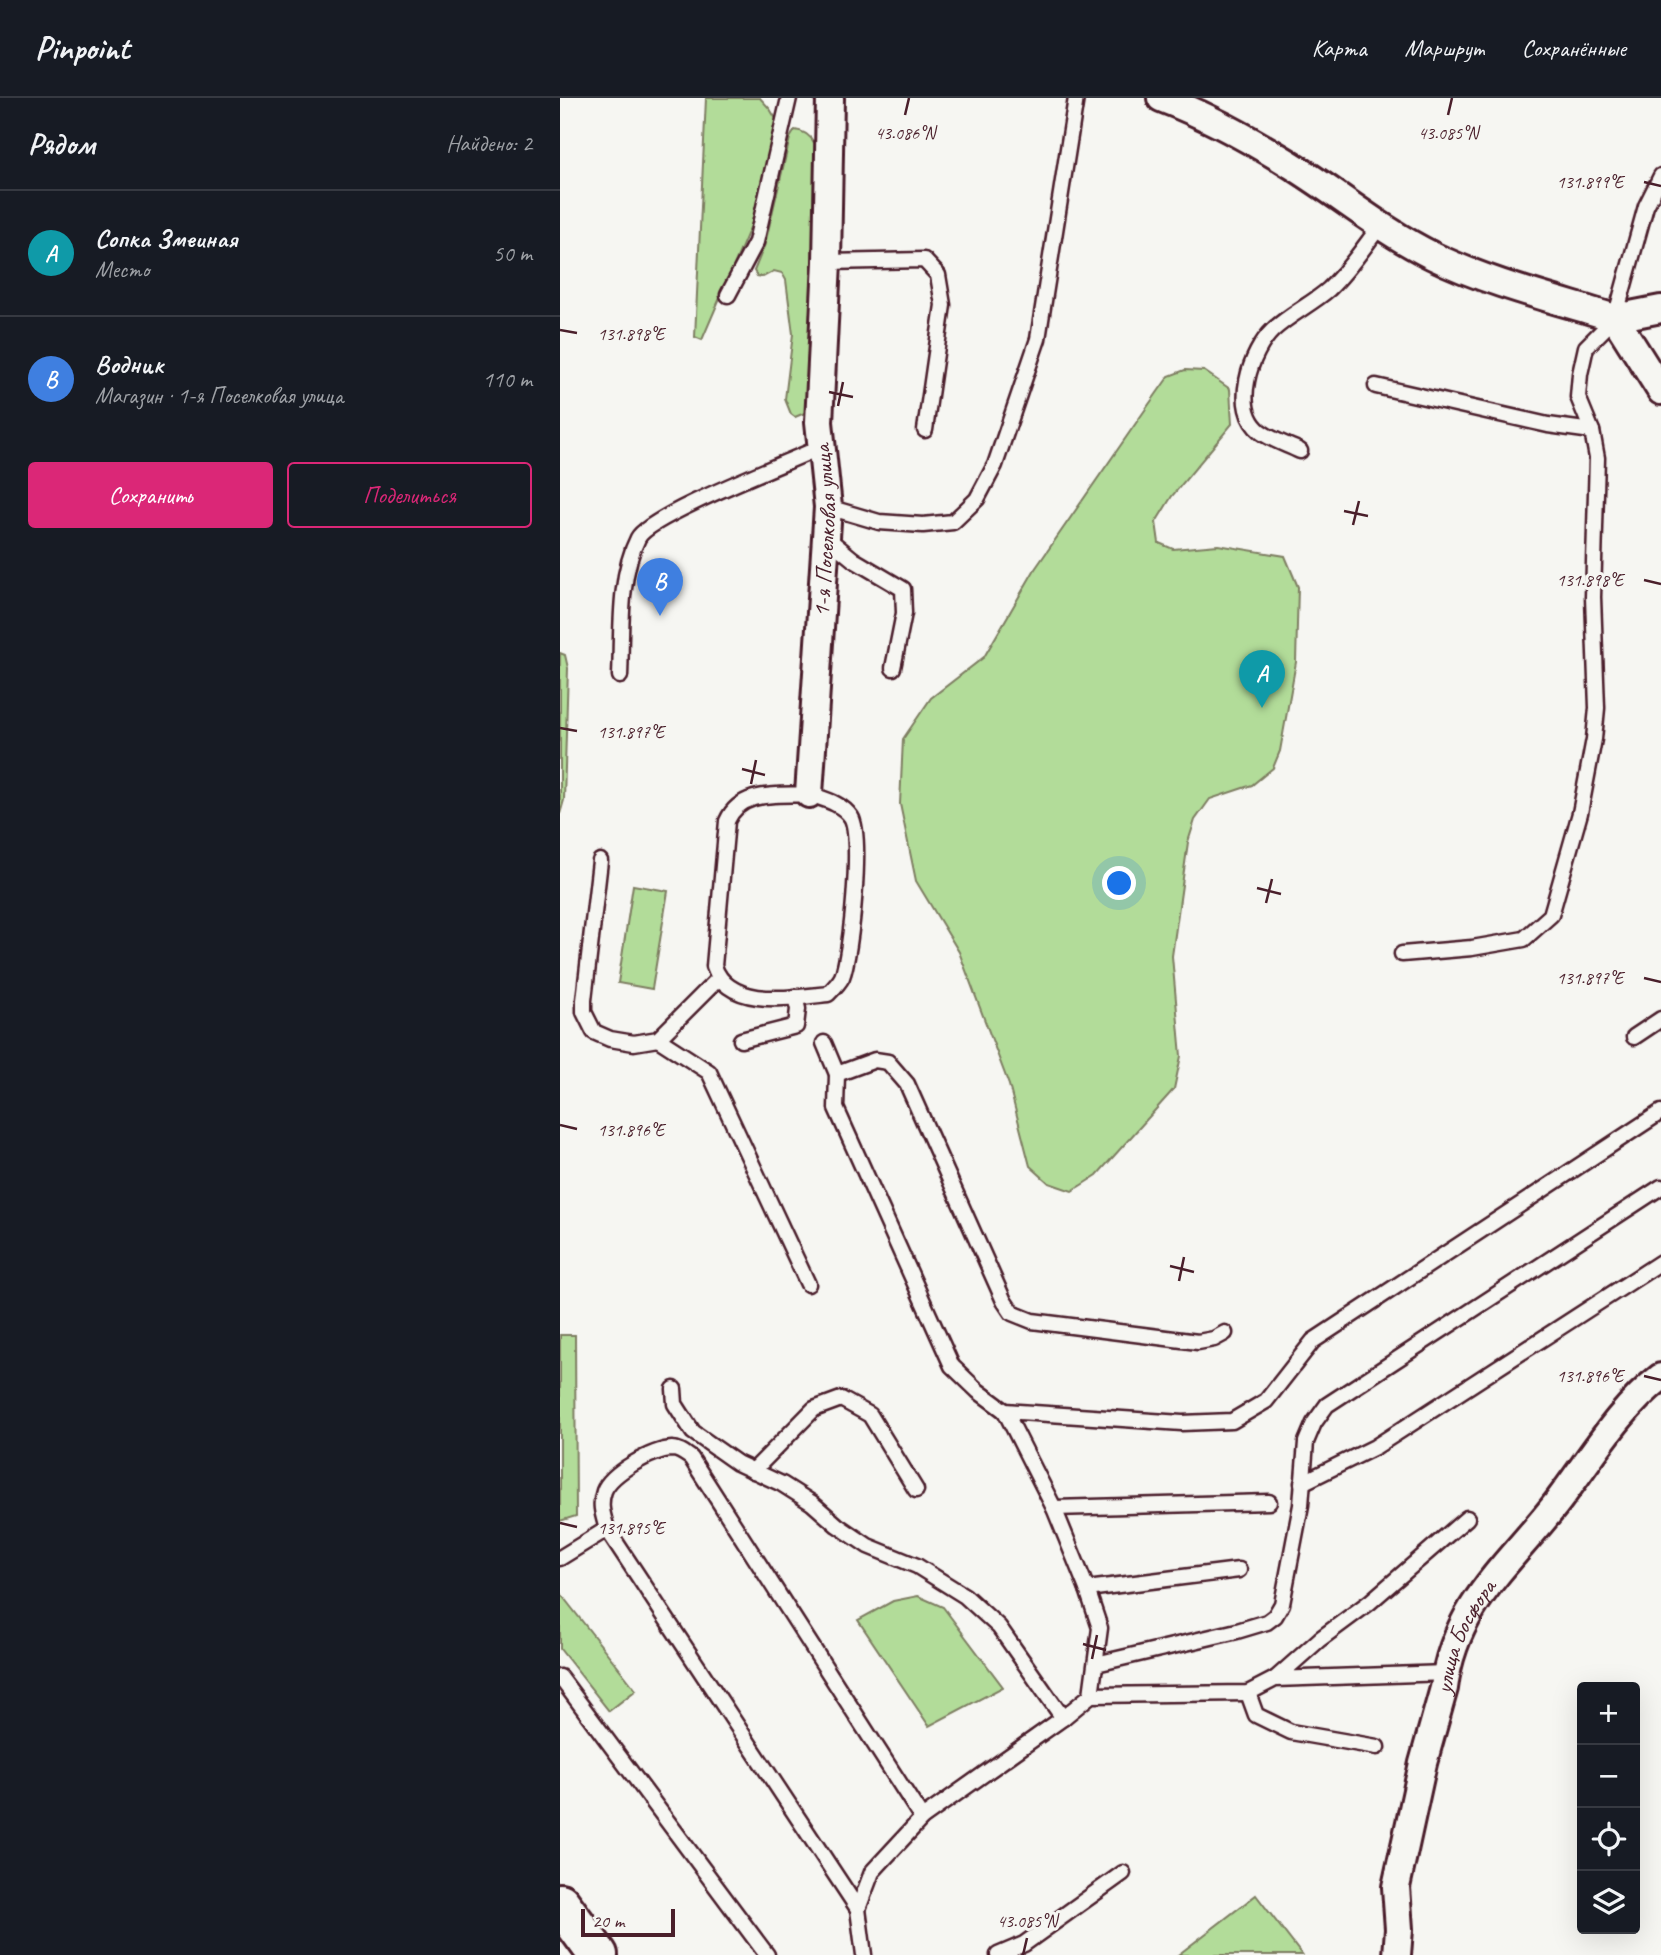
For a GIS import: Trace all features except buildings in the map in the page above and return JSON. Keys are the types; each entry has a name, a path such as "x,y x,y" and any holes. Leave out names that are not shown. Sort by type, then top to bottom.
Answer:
{"main road":[{"path":"560,1903 598,1955"}],"street":[{"name":"1-я Поселковая улица","path":"809,794 828,507 819,422 831,98"},
{"path":"1161,98 1182,106 1286,161 1380,226 1433,256 1501,285 1615,318 1661,309"},
{"path":"1615,318 1661,391"},
{"name":"улица Босфора","path":"1396,1955 1399,1929 1396,1887 1446,1673 1464,1620 1494,1575 1553,1508 1624,1412 1661,1377"}],"lane":[{"path":"728,295 756,242 789,98"},
{"path":"828,507 878,522 923,525 953,522 977,499 995,465 1038,339 1076,98"},
{"path":"1402,954 1472,948 1524,939 1551,915 1580,813 1597,708 1593,597 1597,458 1592,431 1578,397 1580,374 1586,347 1615,318 1646,206 1661,176"},
{"path":"1300,452 1259,431 1245,401 1247,377 1270,332 1327,291 1350,268 1380,226"},
{"path":"827,262 924,260 938,275 943,305 925,430"},
{"path":"1376,386 1548,425 1592,431"},
{"path":"620,676 626,570 639,535 674,512 821,447"},
{"path":"826,537 854,560 903,589 904,613 893,668"},
{"path":"809,794 838,804 851,816 856,830 856,867 848,956 841,979 828,994 795,997 750,996 729,988 718,979 714,966 727,821 733,808 747,798 809,794"},
{"path":"600,861 584,1012 594,1032 610,1039 634,1044 658,1039 718,979"},
{"path":"741,1040 796,1026 798,1009 795,997"},
{"path":"1634,1037 1661,1019"},
{"path":"658,1039 709,1072 808,1284"},
{"path":"824,1043 837,1074 836,1108 952,1366 978,1391 1005,1411 1054,1508 1100,1628 1091,1695"},
{"path":"837,1074 875,1060 888,1062 908,1084 991,1276 1012,1313 1032,1321 1198,1342 1214,1339 1225,1333"},
{"path":"1005,1411 1182,1423 1232,1421 1266,1401 1313,1341 1661,1112"},
{"path":"1096,1664 1237,1631 1267,1622 1275,1616 1282,1604 1301,1505 1306,1443 1314,1423 1327,1405 1661,1187"},
{"path":"1302,1483 1375,1447 1661,1262"},
{"path":"674,1389 675,1404 693,1432 753,1471 782,1484 812,1503 867,1546 916,1566 965,1595 999,1628 1063,1718"},
{"path":"753,1471 814,1409 841,1399 870,1415 916,1490"},
{"path":"864,1955 858,1909 607,1529 600,1506 605,1488 620,1473 650,1454 673,1448 691,1458 922,1818"},
{"path":"1054,1508 1269,1503"},
{"path":"858,1909 872,1872 922,1818 1063,1718 1091,1695 1248,1693 1275,1679 1467,1518"},
{"path":"560,1558 607,1529"},
{"path":"1087,1589 1239,1570"},
{"path":"1275,1679 1446,1673"},
{"path":"560,1677 766,1955"},
{"path":"1248,1693 1256,1715 1291,1732 1377,1747"},
{"path":"998,1955 1024,1944 1123,1873"}],"green space":[{"path":"706,98 760,98 776,119 761,202 702,340 695,337"},
{"path":"795,130 811,138 822,167 807,412 795,417 785,399 793,334 786,280 782,273 774,271 763,277 757,276 754,271 765,244 790,138"},
{"path":"1185,370 1204,371 1230,389 1232,424 1172,496 1156,522 1159,543 1173,549 1218,545 1285,556 1298,587 1296,662 1280,751 1273,768 1252,785 1210,799 1195,820 1188,842 1172,956 1181,1056 1174,1089 1097,1175 1072,1191 1049,1183 1030,1166 1009,1085 959,952 916,881 900,804 903,739 931,698 984,657 1035,569 1145,410 1169,376"},
{"path":"560,653 565,655 568,668 564,800 560,814"},
{"path":"633,885 668,891 652,989 618,983"},
{"path":"560,1335 575,1335 576,1516 560,1521"},
{"path":"560,1593 636,1690 609,1711 560,1649"},
{"path":"918,1596 943,1607 1003,1687 929,1726 858,1620 893,1601"},
{"path":"1256,1895 1302,1955 1178,1955"}],"place":[{"name":"Водник","path":"660,616"},
{"name":"Сопка Змеиная","path":"1262,708"}]}
